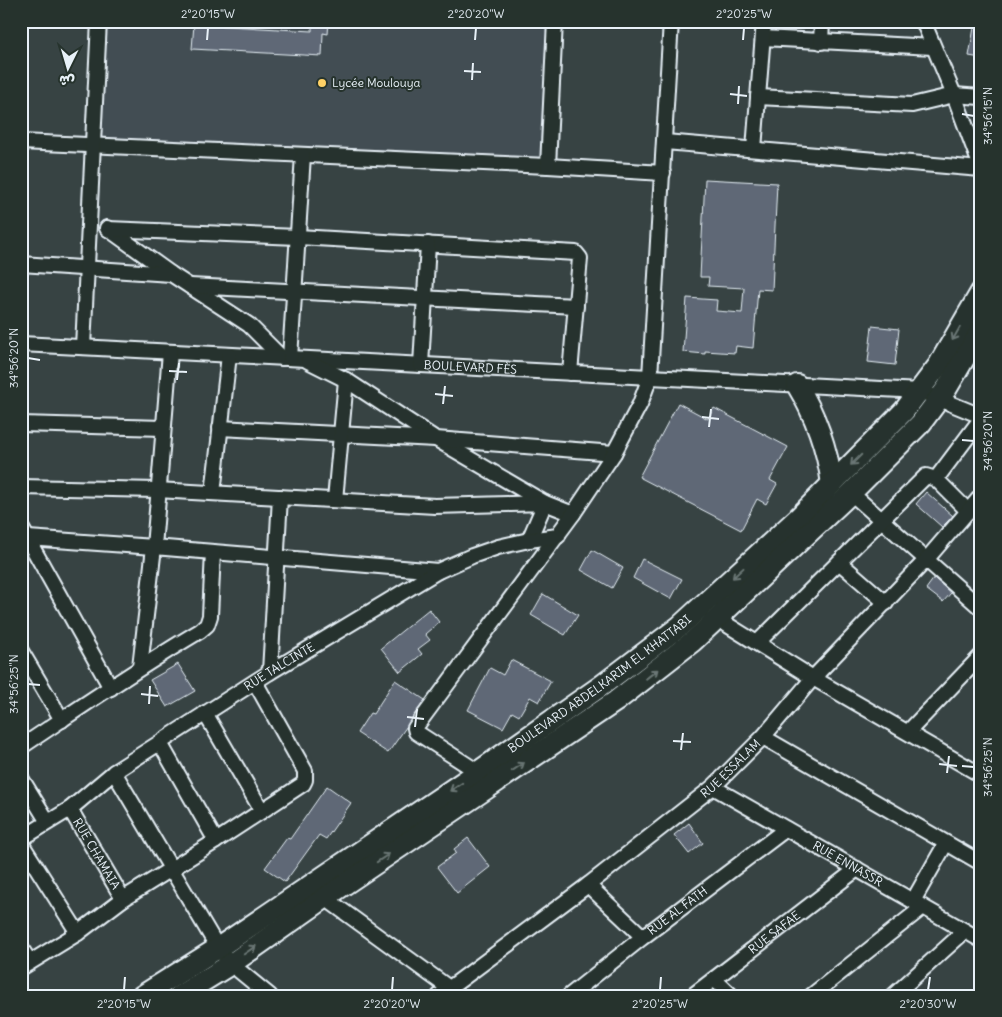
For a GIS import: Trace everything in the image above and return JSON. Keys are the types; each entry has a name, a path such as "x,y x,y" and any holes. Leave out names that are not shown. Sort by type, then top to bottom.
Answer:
{"street":[{"path":"83,347 99,21"},
{"path":"548,166 555,21"},
{"path":"484,779 416,732 415,728 558,536 614,453 640,404 650,377 671,21"},
{"path":"754,149 764,21"},
{"path":"821,42 822,21"},
{"path":"665,142 981,168 954,95 923,21"},
{"path":"763,38 933,47"},
{"path":"758,97 912,105 954,95 981,97"},
{"path":"21,142 663,173"},
{"path":"292,358 303,155"},
{"path":"90,218 249,325 292,358 346,380 436,438 545,504 573,514"},
{"path":"108,229 298,237 576,253 580,258 570,373"},
{"path":"421,365 428,244"},
{"path":"21,264 171,274"},
{"path":"190,286 576,306"},
{"name":"BOULEVARD ABDELKARIM EL KHATTABI","path":"484,779 661,641 705,604 832,484 896,420 920,391 938,366 981,292"},
{"name":"BOULEVARD ABDELKARIM EL KHATTABI","path":"142,996 218,948 320,890 484,779 642,682 718,619 851,493 916,428 940,399 981,330"},
{"name":"BOULEVARD FÈS","path":"21,344 920,391 981,418"},
{"path":"140,667 154,547 157,490 170,352"},
{"path":"213,493 229,355"},
{"path":"335,500 346,380"},
{"path":"797,385 821,432 830,466 832,484"},
{"path":"936,479 981,418"},
{"path":"21,424 163,428"},
{"path":"220,428 436,438 614,453"},
{"path":"757,643 926,476 936,479 968,511"},
{"path":"21,487 157,490 434,506 545,504"},
{"path":"851,493 981,608"},
{"name":"RUE ESSALAM","path":"444,992 588,885 713,787 763,737 813,678 926,560 981,496"},
{"path":"270,672 280,497"},
{"path":"529,540 545,504"},
{"path":"24,533 154,547 438,571"},
{"path":"24,533 111,688"},
{"name":"RUE TALCINTE","path":"21,841 70,809 114,772 205,713 438,571 490,550 529,540 558,536"},
{"path":"21,747 140,667 207,625 210,616 213,552"},
{"path":"839,562 886,603"},
{"path":"718,619 813,678 981,775"},
{"path":"21,651 62,720"},
{"path":"908,732 981,656"},
{"path":"21,948 26,965 78,934 123,898 300,787 306,775 255,682"},
{"path":"205,713 262,812"},
{"path":"763,737 981,863"},
{"path":"160,743 216,841"},
{"path":"114,772 218,948 230,964 270,996"},
{"path":"21,778 48,822"},
{"name":"RUE ENNASSR","path":"713,787 981,940"},
{"name":"RUE CHAMAIA","path":"70,809 123,898"},
{"name":"RUE AL FATH","path":"568,996 786,829"},
{"path":"21,841 78,934"},
{"path":"815,995 918,904 946,843"},
{"name":"RUE SAFAE","path":"692,996 857,869"},
{"path":"588,885 643,937"},
{"path":"320,890 444,992"},
{"name":"BOULEVARD ABDELKARIM EL KHATTABI","path":"179,996 230,964 320,890"},
{"path":"893,996 965,931"},
{"path":"714,979 732,996"}],"shaded area":[{"name":"Lycée Moulouya","path":"99,21 552,21 545,168 92,144"}],"building":[{"path":"312,21 329,21 328,34 323,33 322,56 192,49 194,24 312,31"},
{"path":"975,22 981,22 981,58 969,56"},
{"path":"705,179 777,183 772,290 758,289 753,348 736,346 735,353 705,351 705,354 683,352 687,298 717,300 716,311 742,313 744,288 708,286 709,277 700,277"},
{"path":"872,326 899,329 895,365 868,362"},
{"path":"678,403 708,419 714,408 788,447 770,480 777,484 766,504 757,499 741,530 639,477"},
{"path":"926,492 953,516 942,527 916,504"},
{"path":"592,550 623,568 612,588 581,570"},
{"path":"642,559 682,579 671,599 633,578"},
{"path":"934,578 951,593 943,602 926,589"},
{"path":"543,594 578,615 565,635 531,615"},
{"path":"429,609 439,622 425,634 430,640 418,649 422,654 400,672 381,648"},
{"path":"511,660 551,681 539,702 530,697 519,716 512,712 503,728 468,710 490,668 503,675"},
{"path":"178,664 195,691 167,707 150,680"},
{"path":"395,680 425,700 388,753 357,733 370,713 373,714"},
{"path":"327,786 351,803 326,839 319,835 285,882 265,868 287,838 290,839"},
{"path":"689,823 703,843 689,854 674,835"},
{"path":"468,838 490,867 457,893 437,867 456,853 454,849"}],"place":[{"name":"Lycée Moulouya","path":"322,83"}]}
